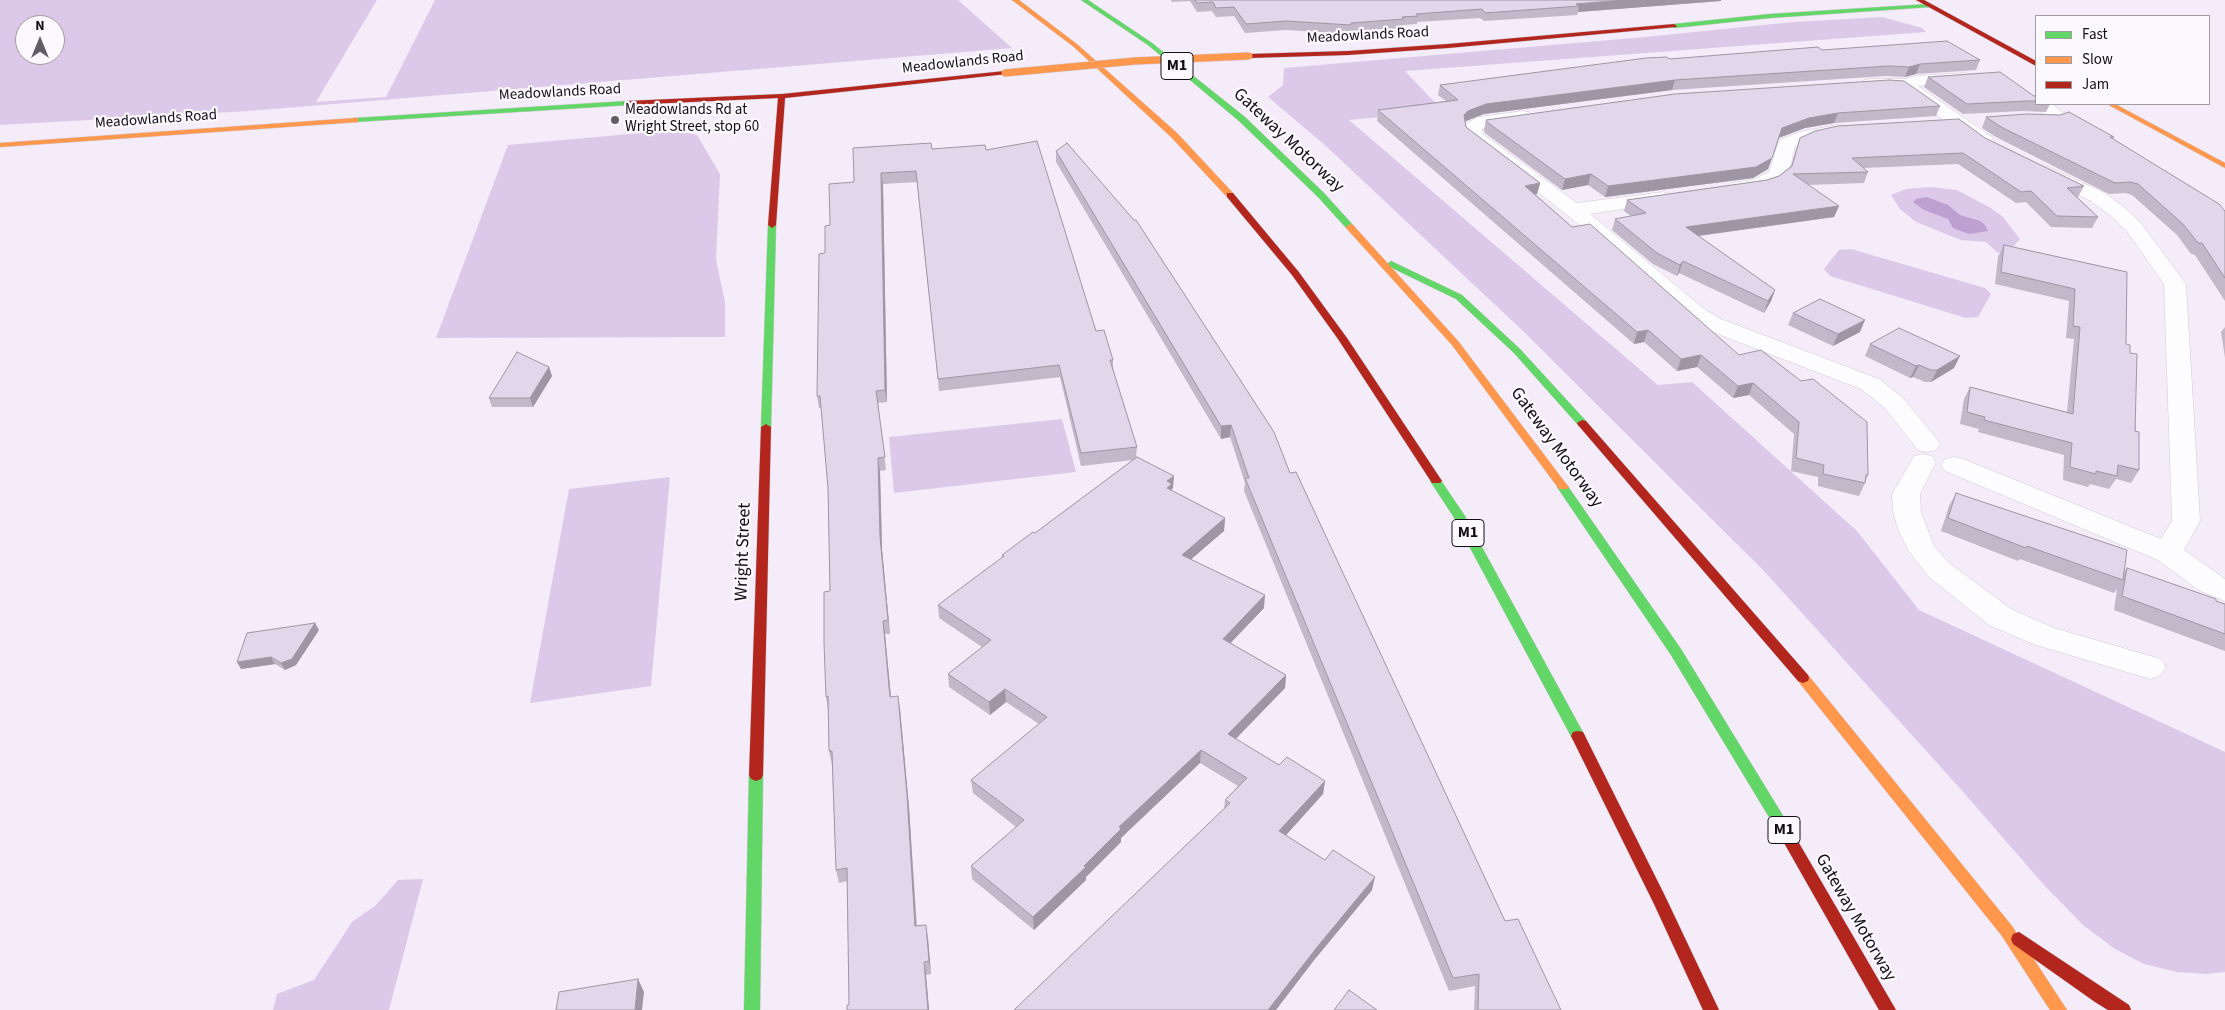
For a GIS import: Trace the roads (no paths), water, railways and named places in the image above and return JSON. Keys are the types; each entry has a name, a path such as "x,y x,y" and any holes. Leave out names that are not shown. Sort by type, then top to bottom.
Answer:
{"main road":[{"name":"M1","path":"1015,0 1089,58 1174,135 1224,188 1289,266 1342,338 1459,516 1564,709 1604,787 1711,1010"},
{"name":"Gateway Motorway","path":"1084,0 1150,44 1242,118 1321,195 1381,259 1455,343 1582,512 1676,652 1813,878 1888,1010"},
{"path":"1924,3 2035,63"},
{"name":"Meadowlands Road","path":"0,145 530,108 782,96 1005,72 1135,61 1348,53 1638,30 1770,16 1924,3"},
{"name":"Wright Street","path":"752,1010 757,711 772,221 782,96"},
{"path":"2112,105 2225,166"},
{"path":"1381,259 1459,297 1516,351 1708,566 1791,664 2007,931 2059,1010"},
{"path":"2007,931 2101,997 2123,1010"}],"street":[{"path":"1853,85 1905,84 1916,81 1985,77"},
{"path":"1905,84 2000,150"},
{"path":"2034,105 2062,124"},
{"path":"1541,114 1484,121 1473,127 1474,136 1573,210 1696,314 1713,324 1870,384 1893,402 1925,453"},
{"path":"1932,124 1986,120"},
{"path":"1717,190 1768,181 1779,172 1786,144 1799,138 1834,130 1852,129"},
{"path":"2027,163 2098,197 2118,212 2133,226 2175,284 2186,521 2168,553"},
{"path":"1573,210 1679,196"},
{"path":"2150,667 2044,636 2000,617 1939,570 1922,550 1907,512 1906,494 1925,453 1939,446 1951,452 1956,459 1954,465 2168,553 2210,584 2225,591"}],"place":[{"name":"Meadowlands Rd at Wright Street, stop 60","path":"615,120"}]}
